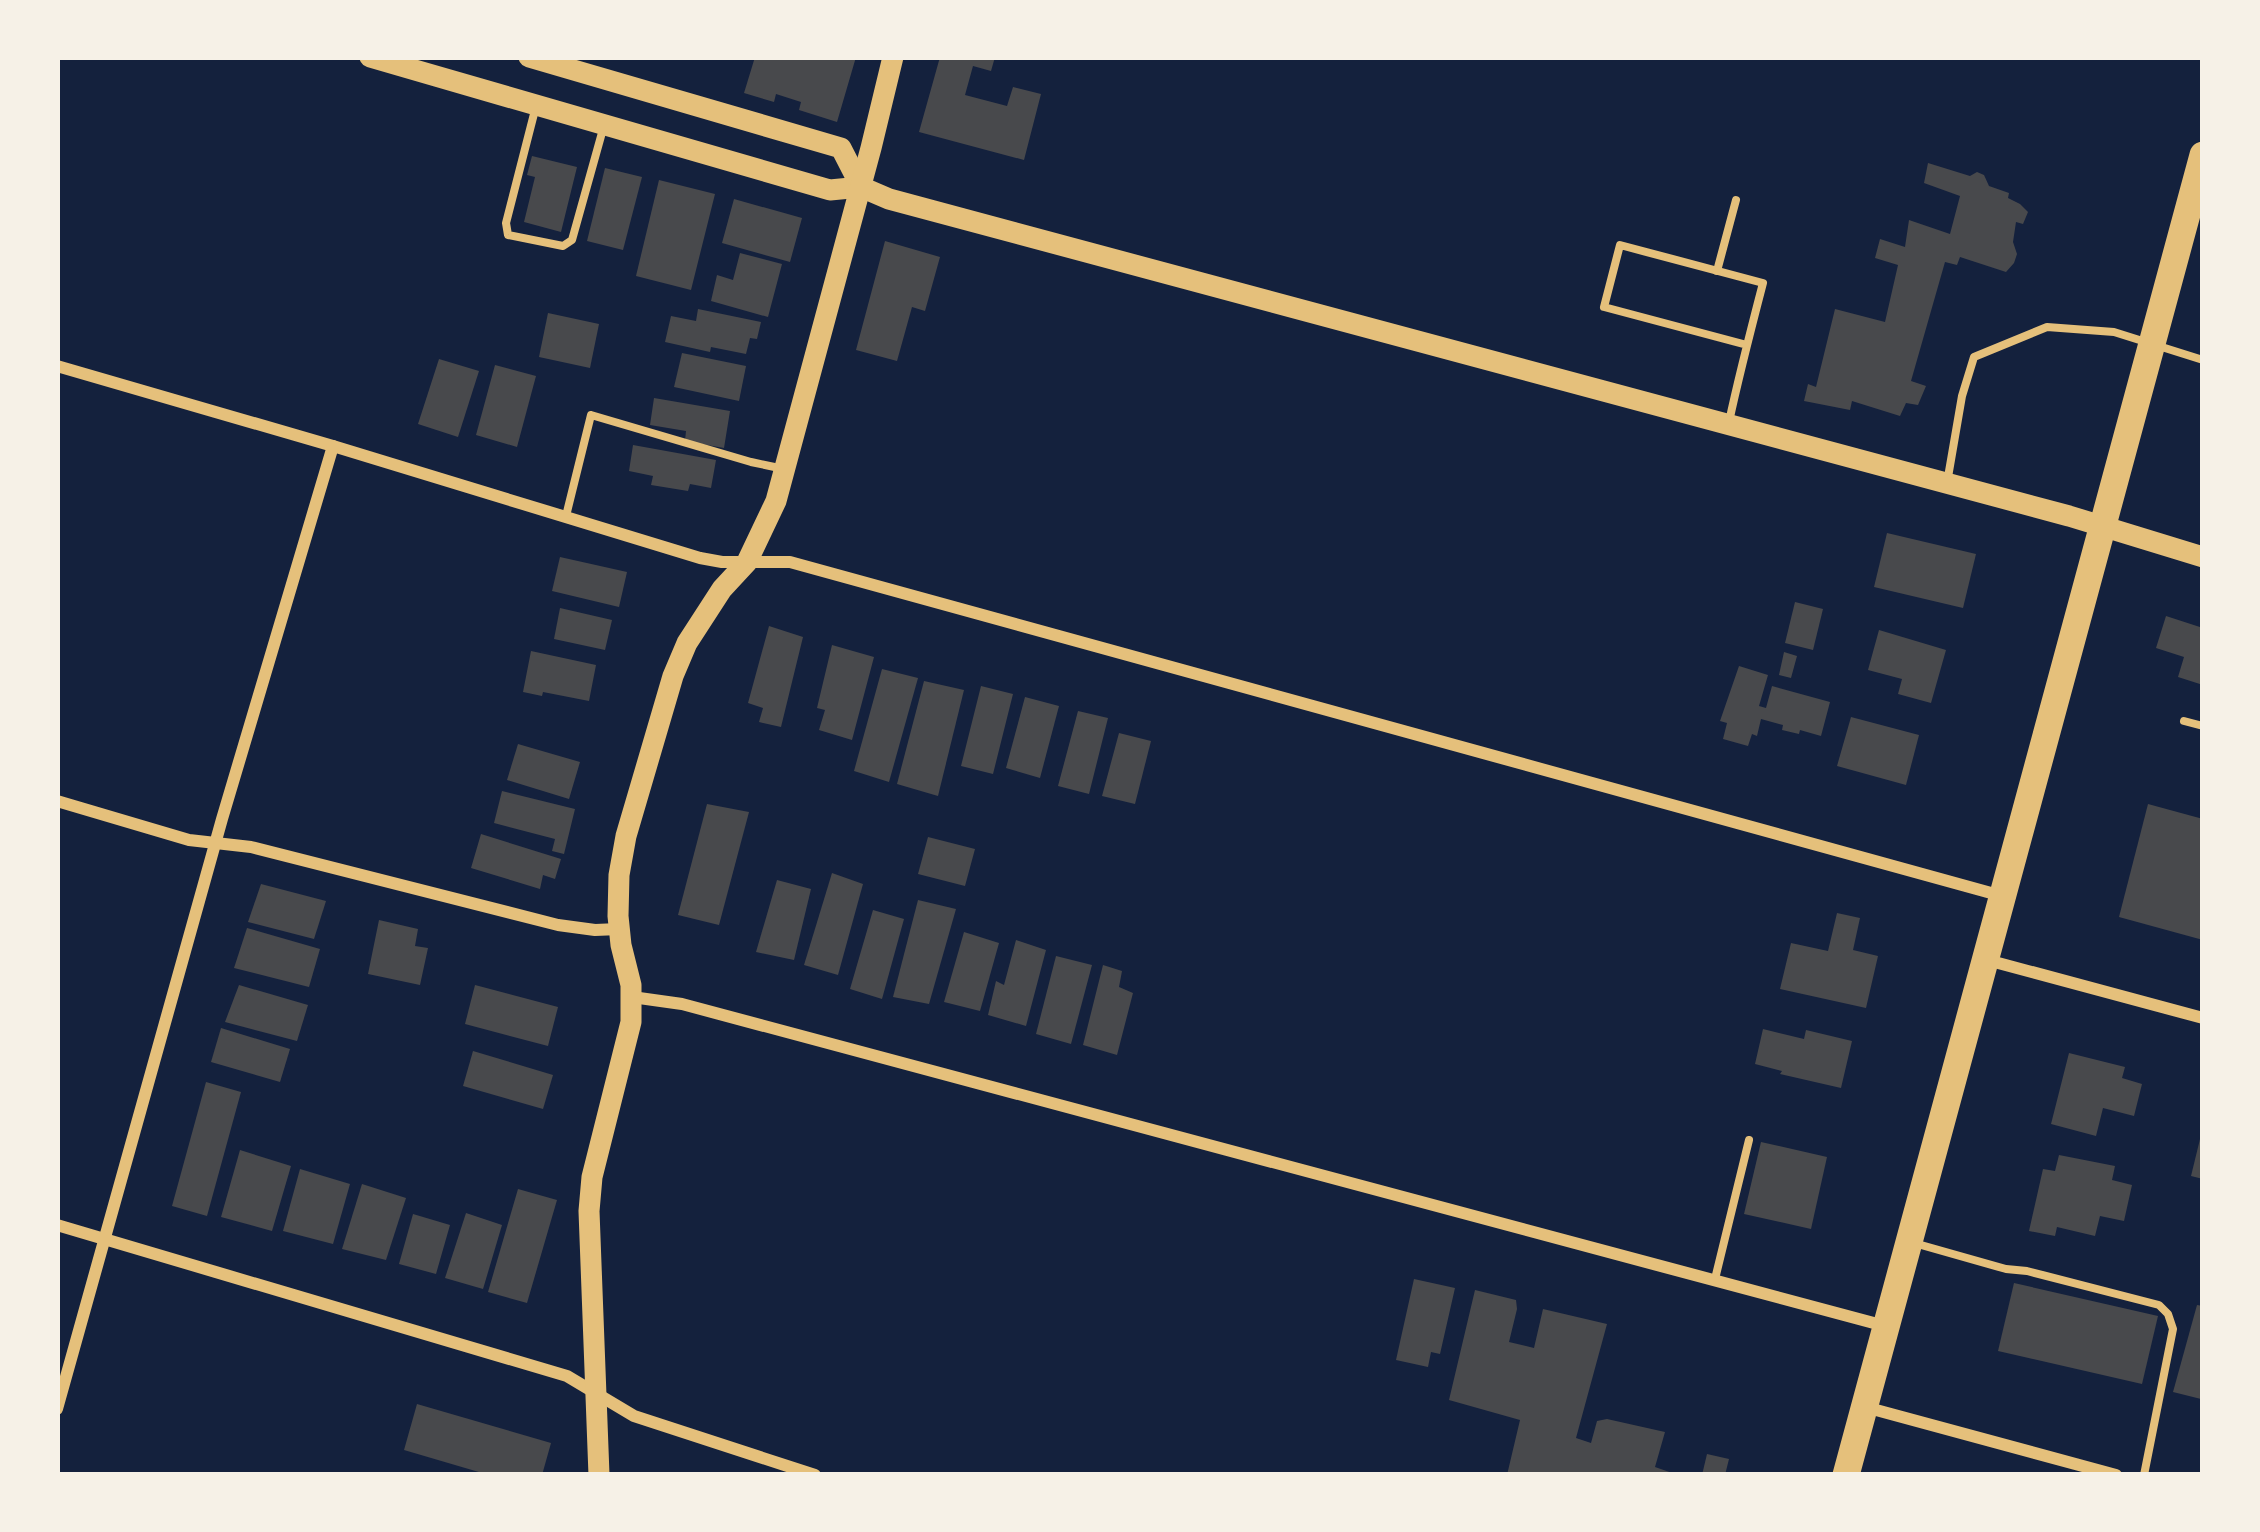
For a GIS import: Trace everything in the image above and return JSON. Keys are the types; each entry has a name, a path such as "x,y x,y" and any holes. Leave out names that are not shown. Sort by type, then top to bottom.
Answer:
{"main road":[{"path":"1846,1475 2203,155"}],"street":[{"path":"370,57 830,190 861,187 889,199 2203,557"},
{"path":"529,57 841,148 861,187"},
{"path":"599,1475 590,1194 629,1034 632,997 618,894 626,836 686,643 747,562 771,514 893,57"},
{"path":"57,366 700,558 790,562 2002,896"},
{"path":"57,1409 215,843 333,446"},
{"path":"57,801 189,840 251,848 558,926 619,928"},
{"path":"1985,959 2203,1018"},
{"path":"632,997 682,1004 1886,1326"},
{"path":"57,1225 567,1376 634,1416 815,1475"},
{"path":"1864,1407 2116,1475"}],"lane":[{"path":"536,105 506,224 508,235 563,246 572,240 604,124"},
{"path":"1717,271 1736,200"},
{"path":"1728,424 1763,284 1620,245 1604,307 1747,345"},
{"path":"1947,484 1962,396 1974,357 2048,327 2114,332 2203,360"},
{"path":"566,516 591,416 785,469"},
{"path":"2184,721 2203,726"},
{"path":"1715,1279 1749,1140"},
{"path":"1909,1242 2159,1305 2174,1329 2144,1475"}],"building":[{"path":"755,57 856,57 837,122 799,110 801,102 776,94 774,102 744,93"},
{"path":"940,57 995,57 991,71 973,66 965,95 1007,106 1013,87 1041,94 1024,160 919,132"},
{"path":"532,156 577,167 561,232 524,222 535,177 527,175"},
{"path":"1928,163 1970,176 1984,175 1989,186 2009,193 2008,198 2028,212 2023,224 2016,222 2014,263 2006,272 1960,257 1957,265 1945,262 1911,381 1926,386 1918,405 1906,403 1900,416 1852,401 1850,410 1804,401 1808,384 1816,387 1835,309 1885,322 1898,265 1875,258 1880,239 1905,247 1909,220 1950,234 1960,196 1924,183"},
{"path":"605,168 642,177 623,250 587,241"},
{"path":"659,180 715,194 691,290 636,276"},
{"path":"734,199 802,218 790,262 722,243"},
{"path":"885,241 940,257 925,311 912,307 897,361 856,350"},
{"path":"740,253 782,264 768,317 711,301 717,275 733,280"},
{"path":"698,309 761,322 757,339 750,338 746,354 665,342 671,316 696,321"},
{"path":"548,313 599,324 590,368 539,357"},
{"path":"682,353 746,366 739,401 674,387"},
{"path":"439,359 479,371 458,437 418,424"},
{"path":"495,365 536,376 517,447 476,435"},
{"path":"654,398 730,411 724,448 685,441 686,431 650,425"},
{"path":"633,445 716,460 711,488 690,484 688,491 651,485 653,476 629,471"},
{"path":"1887,533 1976,554 1963,608 1874,587"},
{"path":"560,557 627,572 619,607 552,591"},
{"path":"1795,602 1823,609 1813,650 1785,643"},
{"path":"560,608 612,620 605,650 554,639"},
{"path":"2166,616 2203,628 2203,685 2178,677 2184,657 2156,648"},
{"path":"769,626 803,637 781,727 759,722 763,708 748,703"},
{"path":"1879,630 1946,650 1931,703 1898,694 1902,679 1868,670"},
{"path":"832,645 874,657 852,740 819,730 825,710 817,708"},
{"path":"531,651 596,665 589,701 523,692"},
{"path":"1784,652 1797,656 1791,678 1779,675"},
{"path":"1739,666 1768,675 1759,706 1766,708 1772,686 1830,702 1821,736 1782,730 1783,725 1761,719 1757,736 1752,734 1748,746 1723,739 1727,723 1720,721"},
{"path":"882,669 918,678 889,782 854,771"},
{"path":"924,681 964,690 938,796 897,784"},
{"path":"981,686 1013,694 993,774 961,766"},
{"path":"1025,697 1059,706 1040,778 1006,768"},
{"path":"1078,711 1108,718 1089,794 1058,786"},
{"path":"1851,717 1919,735 1906,785 1837,766"},
{"path":"1119,733 1151,741 1135,804 1102,796"},
{"path":"518,744 580,762 569,799 507,780"},
{"path":"502,791 575,809 564,854 552,851 555,839 494,823"},
{"path":"707,804 749,812 719,925 678,915"},
{"path":"2148,804 2203,819 2203,940 2119,917"},
{"path":"481,834 561,859 555,879 543,875 540,889 471,868"},
{"path":"928,837 975,849 965,886 918,874"},
{"path":"832,873 863,884 838,975 804,965"},
{"path":"777,880 811,889 794,960 756,952"},
{"path":"261,884 326,901 314,939 248,922"},
{"path":"918,900 956,909 929,1004 893,997"},
{"path":"873,910 904,919 882,999 850,989"},
{"path":"1837,913 1860,918 1853,950 1878,956 1866,1008 1780,989 1791,943 1828,951"},
{"path":"379,920 418,929 415,946 428,948 420,985 368,974"},
{"path":"247,928 320,949 309,987 234,968"},
{"path":"964,932 999,943 980,1011 944,1002"},
{"path":"1016,940 1046,950 1026,1026 988,1015 996,981 1004,985"},
{"path":"1056,956 1092,965 1071,1044 1036,1034"},
{"path":"1103,965 1122,971 1119,987 1133,993 1117,1055 1083,1045"},
{"path":"239,985 308,1005 297,1041 225,1022"},
{"path":"475,985 558,1007 548,1046 465,1024"},
{"path":"221,1028 290,1049 280,1082 211,1062"},
{"path":"1763,1029 1804,1039 1806,1030 1852,1041 1841,1088 1755,1064"},
{"path":"473,1051 553,1075 543,1109 463,1086"},
{"path":"2069,1053 2125,1067 2122,1078 2142,1084 2134,1116 2103,1108 2096,1136 2051,1124"},
{"path":"206,1082 241,1092 207,1216 172,1206"},
{"path":"2203,1135 2203,1179 2191,1176"},
{"path":"1761,1142 1827,1157 1811,1229 1744,1214"},
{"path":"240,1150 291,1166 272,1231 221,1217"},
{"path":"2059,1155 2115,1166 2112,1180 2132,1185 2124,1221 2100,1216 2095,1236 2057,1227 2055,1236 2029,1231 2043,1169 2055,1171"},
{"path":"300,1169 350,1184 333,1244 283,1231"},
{"path":"362,1184 406,1198 386,1260 342,1249"},
{"path":"518,1189 557,1200 527,1303 488,1292"},
{"path":"466,1213 502,1225 483,1289 445,1278"},
{"path":"413,1214 450,1225 436,1274 399,1264"},
{"path":"1414,1279 1455,1288 1440,1354 1431,1352 1428,1367 1396,1360"},
{"path":"2014,1283 2158,1316 2142,1384 1998,1351"},
{"path":"1475,1290 1516,1300 1509,1342 1534,1348 1543,1309 1607,1324 1576,1438 1591,1443 1597,1421 1607,1419 1665,1432 1655,1467 1678,1475 1507,1475 1520,1420 1449,1400"},
{"path":"2197,1305 2203,1306 2201,1399 2173,1392"},
{"path":"417,1404 551,1443 542,1475 489,1475 404,1450"},
{"path":"1707,1454 1729,1459 1725,1475 1702,1475"}]}
